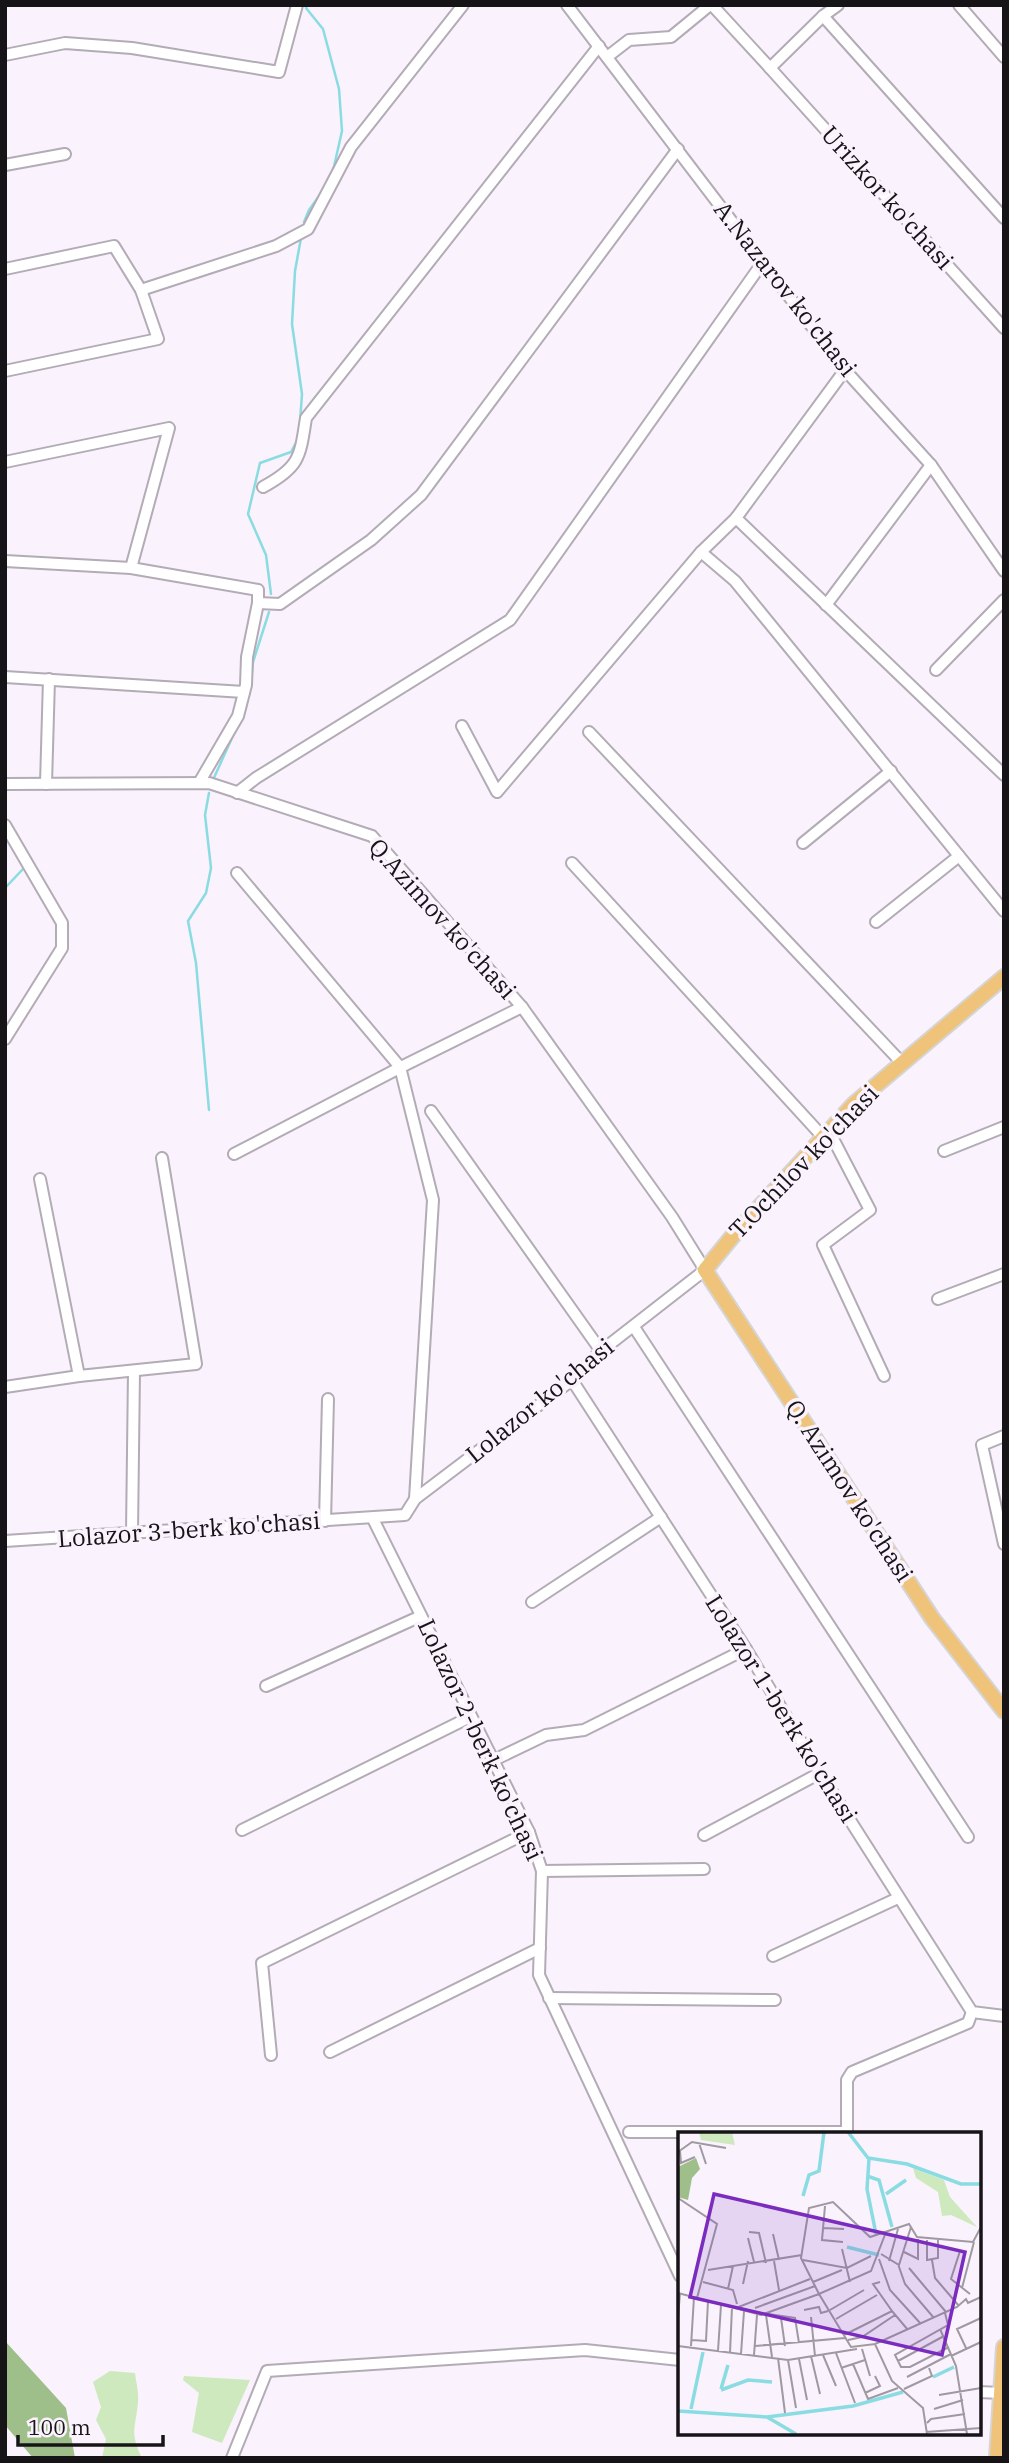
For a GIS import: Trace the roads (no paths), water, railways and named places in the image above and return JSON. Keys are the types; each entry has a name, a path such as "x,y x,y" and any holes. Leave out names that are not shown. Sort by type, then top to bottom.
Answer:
{"main road":[{"name":"T.Ochilov ko'chasi","path":"705,1270 854,1104 1004,977"},
{"name":"Q. Azimov ko'chasi","path":"705,1270 932,1618 1003,1705"},
{"path":"997,2458 1004,2347"}],"street":[{"path":"5,55 65,43 132,48 279,72 297,5"},
{"path":"141,290 276,246 308,229 351,147 463,5"},
{"name":"A.Nazarov ko'chasi","path":"567,5 845,370 931,465 1004,571"},
{"path":"607,57 629,40 671,37 711,5"},
{"name":"Urizkor ko'chasi","path":"711,5 771,68 1004,328"},
{"path":"771,68 823,16 838,5"},
{"path":"959,5 1004,57"},
{"path":"823,16 1004,218"},
{"path":"263,487 285,475 300,455 306,418 599,46"},
{"path":"258,603 280,604 371,540 421,495 678,149"},
{"path":"5,165 65,154"},
{"path":"5,269 114,246 141,290 158,339 5,371"},
{"path":"237,793 256,778 510,620 763,262"},
{"path":"462,726 497,792 701,552 736,518 845,370"},
{"path":"5,462 169,429 131,568"},
{"path":"826,605 931,465"},
{"path":"736,518 1004,775"},
{"path":"701,552 735,581 1004,911"},
{"path":"5,561 131,568 258,590 244,692 238,716 199,783"},
{"path":"936,670 1004,600"},
{"path":"5,677 244,692"},
{"path":"46,784 49,680"},
{"path":"589,732 902,1063"},
{"path":"803,843 891,771"},
{"name":"Q.Azimov ko'chasi","path":"5,784 209,783 372,836 522,1007 671,1217 705,1270"},
{"path":"5,825 62,923 62,948 5,1040"},
{"path":"876,922 959,856"},
{"path":"572,863 826,1134 870,1210 823,1245 884,1376"},
{"path":"237,873 401,1067 433,1200 415,1499"},
{"path":"234,1154 522,1007"},
{"path":"431,1111 601,1351"},
{"path":"944,1151 1004,1127"},
{"path":"5,1387 195,1364 162,1158"},
{"path":"40,1179 79,1376"},
{"name":"Lolazor ko'chasi","path":"373,1519 405,1516 415,1499 572,1380 601,1351 705,1270"},
{"path":"938,1299 1004,1274"},
{"path":"634,1326 968,1837"},
{"path":"132,1533 134,1371"},
{"name":"Lolazor 1-berk ko'chasi","path":"572,1380 746,1649 820,1773 972,2012"},
{"path":"325,1521 328,1399"},
{"path":"1004,1436 982,1445 1004,1544"},
{"path":"532,1602 661,1517"},
{"name":"Lolazor 3-berk ko'chasi","path":"5,1541 373,1519"},
{"name":"Lolazor 2-berk ko'chasi","path":"373,1519 529,1832 542,1871 539,1975 678,2272"},
{"path":"266,1686 421,1616"},
{"path":"492,1761 546,1735 584,1730 746,1649"},
{"path":"242,1830 470,1717"},
{"path":"704,1835 820,1773"},
{"path":"271,2055 262,1963 529,1832"},
{"path":"542,1871 704,1869"},
{"path":"773,1956 898,1898"},
{"path":"330,2052 540,1948"},
{"path":"549,1998 775,2000"},
{"path":"847,2132 847,2080 852,2071 968,2023 972,2012 1004,2016"},
{"path":"629,2132 678,2132"},
{"path":"232,2458 267,2371 585,2350 678,2360"},
{"path":"981,2392 1001,2393"}],"waterway":[{"path":"307,5 306,8 323,29 339,89 342,131 333,171"},
{"path":"304,222 322,192"},
{"path":"300,422 302,394 292,324 295,271 301,238"},
{"path":"271,594 266,555 248,514 260,463 291,452 298,439"},
{"path":"252,673 269,612"},
{"path":"244,714 249,693"},
{"path":"213,780 236,729"},
{"path":"209,793 205,815 211,868 206,893 188,921 196,963 209,1110"},
{"path":"5,888 23,869"}]}
